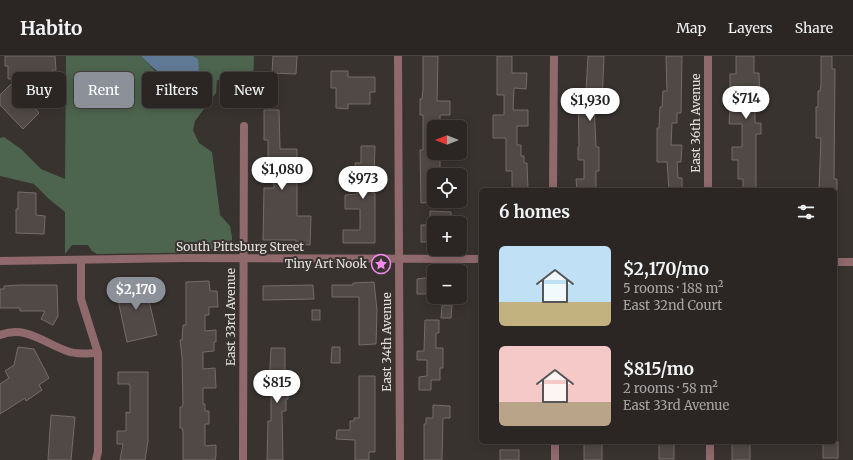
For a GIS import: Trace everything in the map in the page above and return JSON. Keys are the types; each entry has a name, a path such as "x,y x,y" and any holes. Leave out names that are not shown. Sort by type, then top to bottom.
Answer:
{"street":[{"name":"East 34th Avenue","path":"398,56 400,460"},
{"path":"553,188 554,56"},
{"name":"East 36th Avenue","path":"708,56 708,188"},
{"name":"East 33rd Avenue","path":"243,460 244,126"},
{"name":"South Pittsburg Street","path":"0,261 81,261 184,258 243,260 399,258 479,259"},
{"path":"81,261 81,299 98,353 98,452 96,460"},
{"path":"837,262 853,262"},
{"path":"0,335 7,332 22,331 37,336 68,352 98,353"},
{"path":"554,444 555,460"},
{"path":"710,444 710,460"}],"green space":[{"path":"66,56 141,56 156,72 142,72 142,108 205,108 195,121 193,130 199,143 212,152 220,215 230,226 232,237 232,246 229,252 97,254 92,251 88,245 72,245 65,254 65,212 34,184 0,176 0,138 4,137 21,149 41,169 65,179"},
{"path":"193,56 254,56 253,72 220,72 220,80 217,80 216,93 212,98 212,72 181,72 198,59"}],"water":[{"path":"141,56 193,56 198,59 199,72 158,72"}],"building":[{"path":"5,56 55,56 56,70 52,70 52,72 12,72 12,79 8,79 8,66 5,66"},
{"path":"273,56 297,56 296,74 272,72"},
{"path":"423,56 438,56 437,101 450,101 450,115 440,115 440,120 427,120 427,160 440,160 440,168 427,168 427,203 421,203 420,150 423,150 423,115 420,115 420,99 422,99"},
{"path":"497,56 512,56 512,73 527,73 526,89 514,88 513,110 528,110 528,126 517,126 517,145 521,145 521,156 524,156 524,163 527,163 528,188 512,188 512,171 506,171 506,138 493,138 493,115 504,115 504,95 497,95"},
{"path":"588,56 604,56 602,103 594,103 596,147 599,147 599,171 596,171 596,188 577,188 576,179 584,179 584,160 578,160 578,91 586,91"},
{"path":"666,56 682,56 681,113 677,113 677,123 672,123 671,145 682,145 681,162 677,162 678,178 682,178 682,188 669,188 667,162 657,162 657,128 659,128 660,107 662,107 663,91 667,91"},
{"path":"736,56 754,56 754,73 759,73 760,103 755,103 755,123 761,123 761,134 756,134 756,188 743,188 743,179 738,179 738,160 732,160 732,147 742,147 742,124 729,124 730,108 745,109 743,88 730,89 730,74 736,74"},
{"path":"821,56 832,56 832,69 835,69 834,179 837,179 837,188 819,188 821,138 816,138 816,107 818,107 818,91 820,91"},
{"path":"331,71 348,71 348,77 375,77 375,92 370,92 370,104 348,104 348,109 336,108 336,88 331,88"},
{"path":"12,83 12,108 35,108 39,113 23,129 0,105 0,95"},
{"path":"264,110 279,110 280,149 297,149 297,158 293,158 292,180 297,180 297,216 311,216 310,245 296,244 296,240 263,240 264,188 274,188 273,167 268,167 268,140 264,140"},
{"path":"361,146 375,146 374,175 372,175 373,193 375,193 375,243 343,243 343,230 360,230 360,209 345,209 345,195 357,194 355,163 361,163"},
{"path":"18,192 36,193 36,215 45,216 44,234 16,233"},
{"path":"430,211 451,212 451,216 430,216"},
{"path":"421,225 427,225 427,242 421,242"},
{"path":"427,278 427,294 417,294 417,279"},
{"path":"144,279 157,335 127,342 115,286"},
{"path":"209,281 210,291 217,291 218,307 209,307 209,315 205,315 205,331 216,330 216,342 214,342 214,351 203,352 203,369 215,368 216,388 203,388 203,404 205,404 205,411 209,411 209,424 205,424 205,446 216,445 216,456 215,460 183,460 183,432 182,428 180,428 180,407 182,407 183,404 182,357 180,340 182,340 183,325 186,325 186,282"},
{"path":"374,282 377,310 376,344 359,345 359,297 332,297 332,285 353,285 353,283"},
{"path":"57,285 58,316 53,325 41,319 45,311 20,311 20,308 0,308 0,289 4,289 4,286"},
{"path":"313,285 314,299 263,300 263,286"},
{"path":"442,305 452,305 451,318 441,318"},
{"path":"312,310 320,310 320,320 312,320"},
{"path":"425,320 439,320 439,333 436,333 436,348 443,348 443,368 440,368 440,380 431,380 431,390 419,390 419,377 427,376 427,360 417,360 417,351 424,351"},
{"path":"18,347 34,349 49,378 39,385 42,390 26,401 25,398 0,414 0,384 9,378 5,371 14,365"},
{"path":"332,347 340,347 340,363 331,363"},
{"path":"271,348 285,348 285,378 288,378 288,399 286,399 286,411 282,411 283,460 267,460 268,421 271,421 271,387 269,387"},
{"path":"118,372 148,372 148,441 145,460 120,460 123,444 117,444 117,431 126,431 126,412 130,413 130,386 129,384 118,384"},
{"path":"359,376 375,376 375,452 369,452 369,460 355,460 355,440 336,439 337,430 350,430 350,421 354,421 354,418 359,418"},
{"path":"433,405 450,406 450,418 443,418 442,460 424,460 424,424 426,424 426,418 433,418"},
{"path":"51,415 75,417 71,460 48,460"},
{"path":"838,442 838,458 823,458 823,444 837,444"},
{"path":"584,444 602,444 602,460 584,460"},
{"path":"659,444 674,444 674,459 659,459"},
{"path":"732,444 750,444 750,460 732,460"},
{"path":"500,450 519,450 519,460 500,460"}],"place":[{"name":"Tiny Art Nook","path":"381,264"}]}
